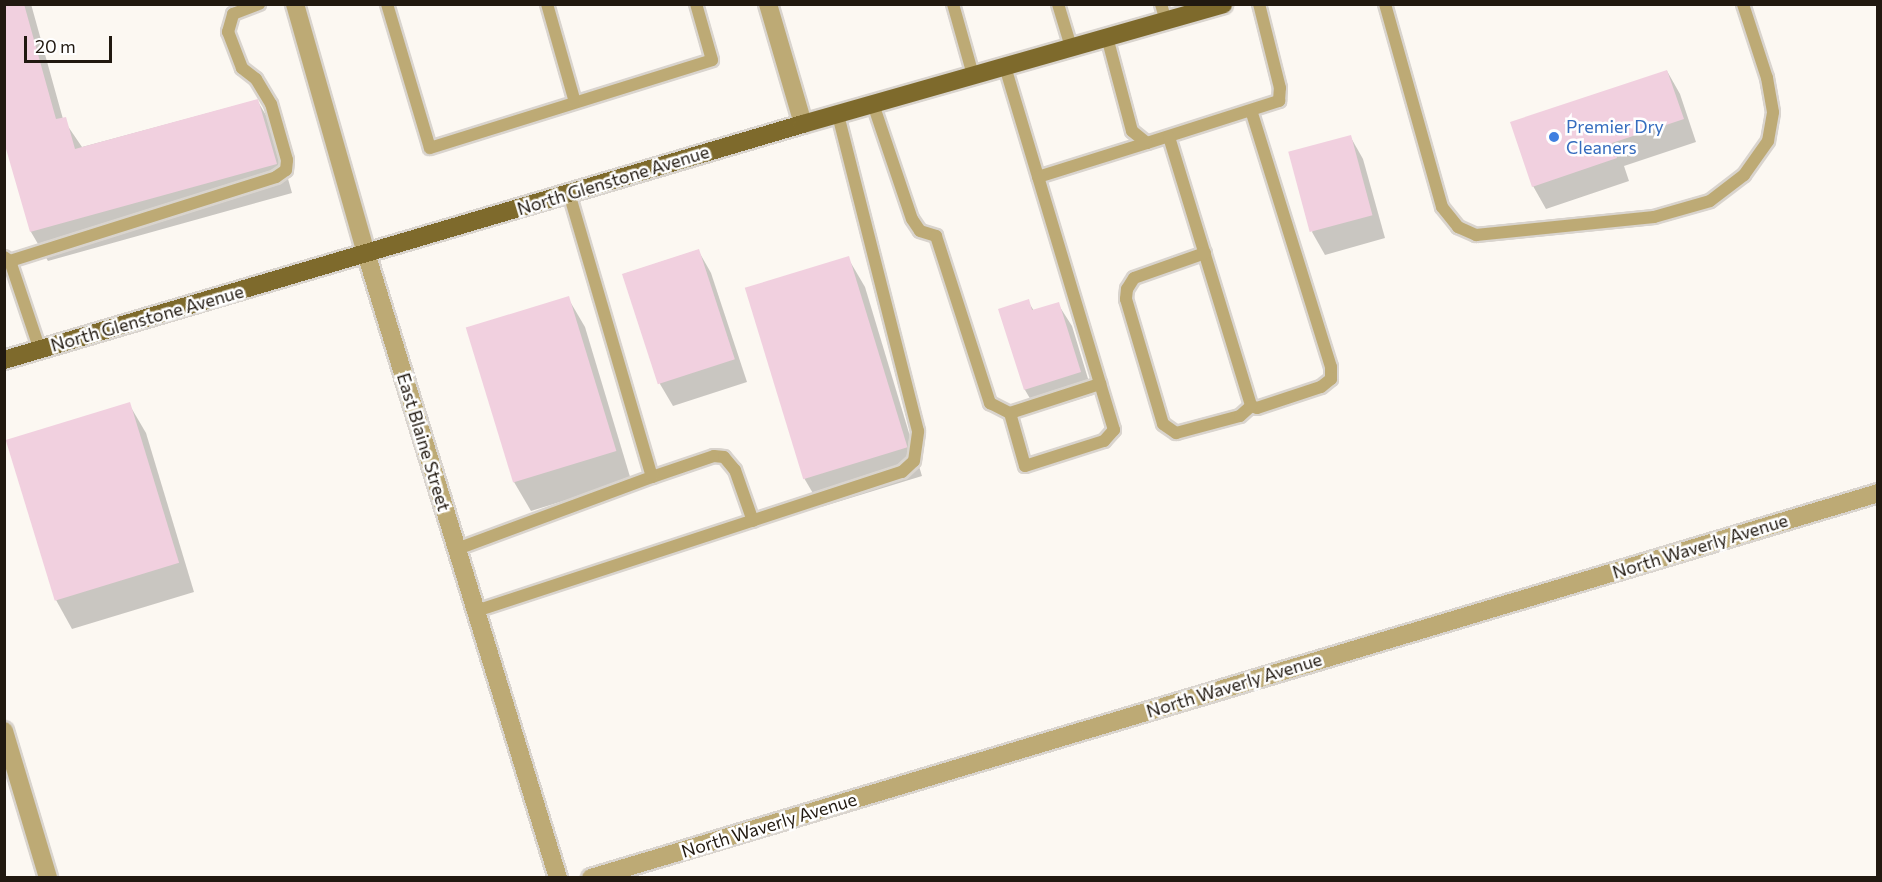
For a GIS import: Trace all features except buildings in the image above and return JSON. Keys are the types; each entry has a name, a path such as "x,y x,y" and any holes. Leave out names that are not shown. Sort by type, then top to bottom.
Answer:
{"main road":[{"name":"North Glenstone Avenue","path":"4,360 803,124 1107,37 1163,13 1223,4"}],"street":[{"name":"East Blaine Street","path":"295,4 366,253 558,878"},
{"path":"768,4 803,124"},
{"name":"North Waverly Avenue","path":"591,878 1878,493"},
{"path":"4,731 48,878"}],"lane":[{"path":"40,350 7,259 276,177 286,170 287,160 271,104 256,79 242,68 228,32 232,14 259,4"},
{"path":"387,4 430,148 712,60 696,4"},
{"path":"547,4 575,102"},
{"path":"953,4 972,75"},
{"path":"1058,4 1071,47"},
{"path":"1038,177 1251,113 1279,102 1280,88 1259,4"},
{"path":"1385,4 1442,207 1458,227 1476,235 1654,217 1710,201 1744,175 1768,141 1773,112 1767,78 1743,4"},
{"path":"1107,37 1132,131 1147,143"},
{"path":"1005,66 1114,430 1104,441 1025,466 1010,413"},
{"path":"873,104 912,219 920,231 936,236 990,403 1010,413 1100,384"},
{"path":"1251,113 1331,367 1331,379 1321,387 1257,408 1251,406"},
{"path":"476,611 902,472 914,461 918,445 918,431 864,224 865,208 838,114"},
{"path":"1169,137 1251,406"},
{"path":"569,193 652,477"},
{"path":"1205,253 1134,278 1127,288 1126,299 1159,413 1163,424 1176,433 1240,416 1251,406"},
{"path":"457,549 714,456 724,457 735,470 753,521"}],"place":[{"name":"Premier Dry Cleaners","path":"1554,137"}]}
